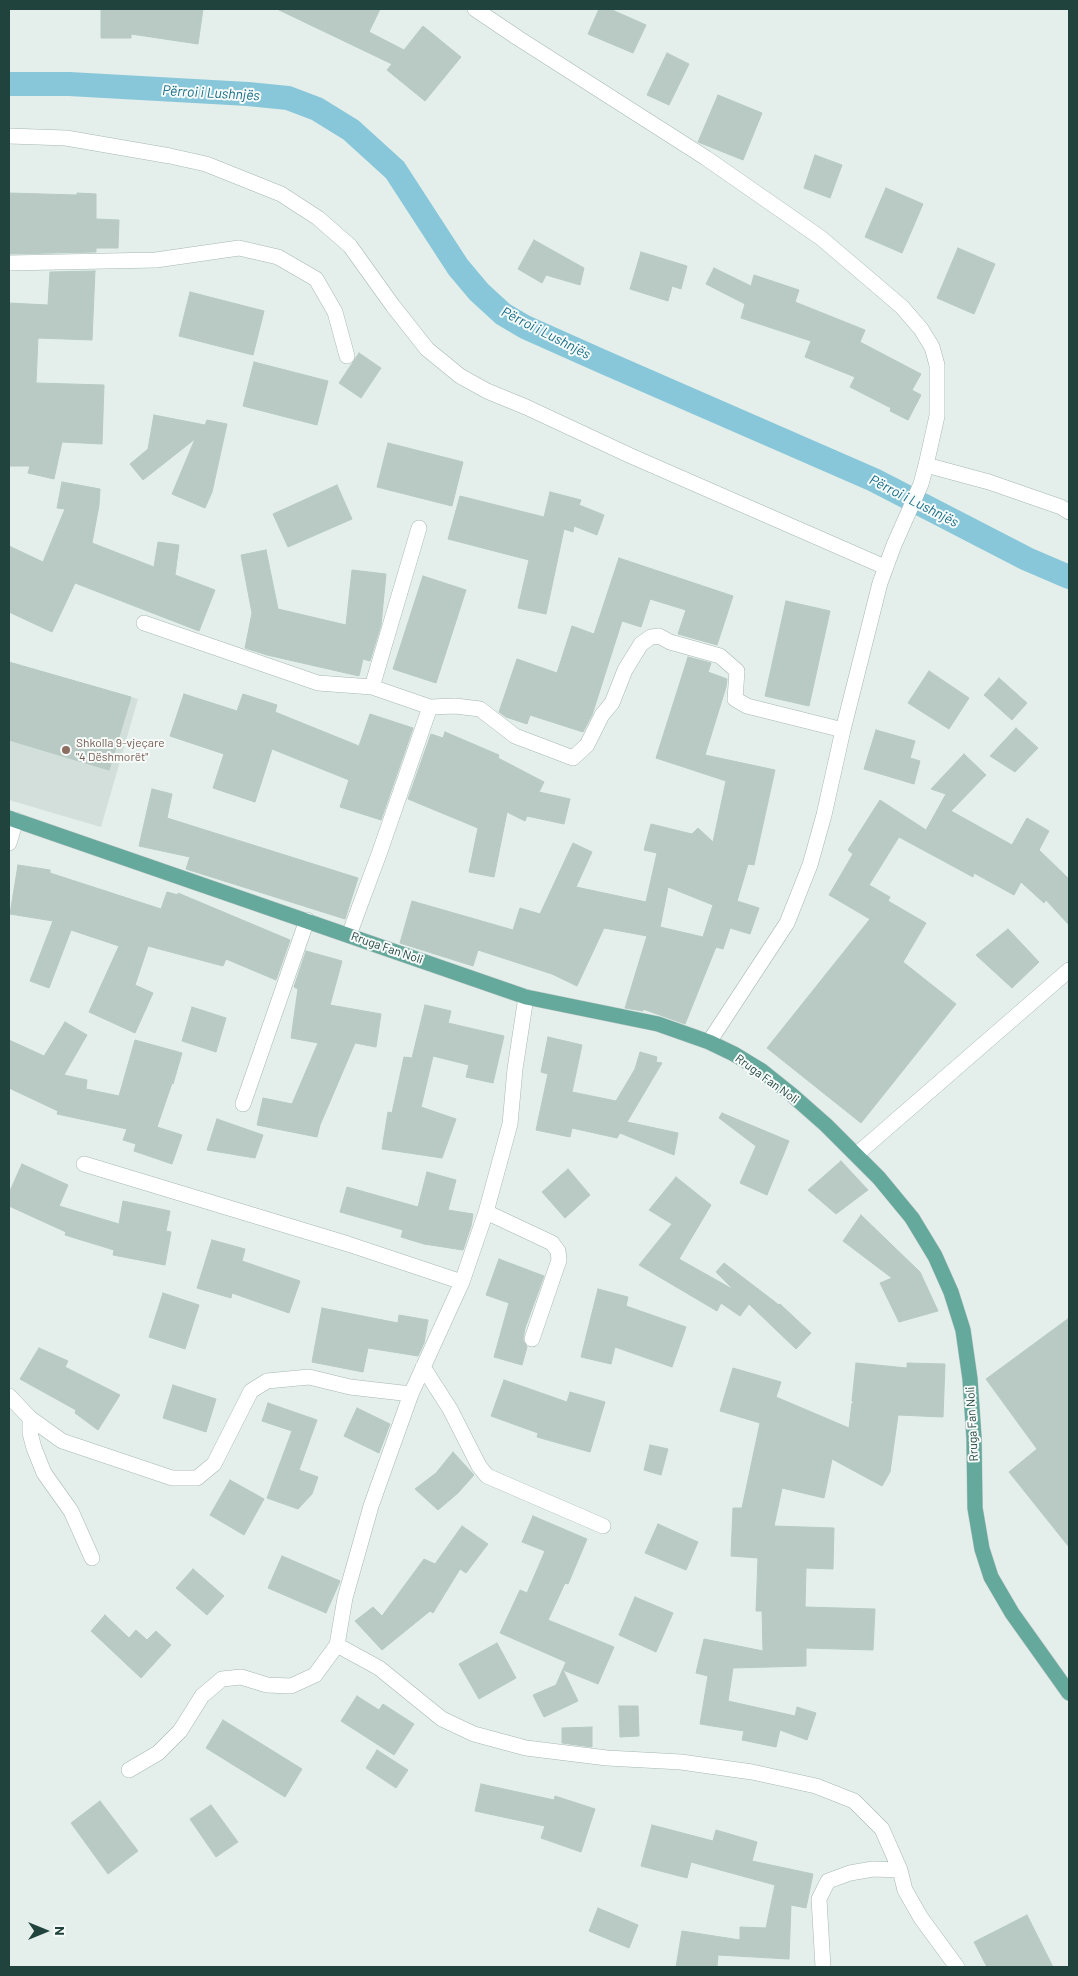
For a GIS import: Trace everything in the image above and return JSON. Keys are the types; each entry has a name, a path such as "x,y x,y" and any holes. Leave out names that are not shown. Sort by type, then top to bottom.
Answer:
{"main road":[{"name":"Rruga Fan Noli","path":"12,819 526,997 658,1024 709,1042 762,1071 820,1119 879,1178 912,1218 935,1256 951,1292 963,1330 970,1379 974,1438 975,1508 984,1556 991,1578 1012,1613 1069,1693"}],"street":[{"path":"475,9 706,158 821,238 902,307 921,329 932,347 938,366 937,416 925,470 885,567 843,730 824,816 800,894 788,923 709,1042"},
{"path":"9,136 66,138 170,156 206,164 282,194 318,218 350,246 427,349 460,376 487,391 867,561 885,567"},
{"path":"9,263 156,260 239,248 278,257 316,279 336,312 347,356"},
{"path":"925,470 989,482 1061,507 1069,512"},
{"path":"372,687 419,528"},
{"path":"144,623 318,683 372,687 430,707 455,706 480,709 515,736 573,758 587,745 602,715 612,703 625,670 641,644 650,637 659,636 670,642 720,656 736,671 735,699 747,706 843,730"},
{"path":"349,935 430,707"},
{"path":"9,843 12,819"},
{"path":"242,1104 307,920"},
{"path":"856,1155 1069,970"},
{"path":"129,1770 158,1753 180,1731 202,1696 222,1679 241,1678 267,1685 291,1686 315,1675 337,1645 345,1598 371,1506 411,1394 462,1282 486,1212 510,1124 515,1069 526,997"},
{"path":"84,1164 348,1244 462,1282"},
{"path":"486,1212 552,1243 558,1251 559,1260 532,1339"},
{"path":"423,1367 450,1409 479,1466 487,1476 603,1526"},
{"path":"9,1396 30,1418 62,1441 172,1478 197,1478 214,1464 251,1391 267,1381 309,1377 350,1387 411,1394"},
{"path":"30,1418 30,1433 44,1473 70,1511 92,1558"},
{"path":"337,1645 379,1668 442,1719 474,1734 526,1748 607,1758 681,1762 752,1772 816,1786 854,1802 882,1829 900,1870 905,1890 921,1918 957,1967"},
{"path":"823,1967 819,1898 828,1881 850,1873 874,1869 900,1870"}],"shaded area":[{"name":"Shkolla 9-vjeçare \"4 Dëshmorët\"","path":"9,662 138,699 101,827 9,800"}],"building":[{"path":"101,9 203,9 198,44 131,34 131,38 101,38"},
{"path":"277,9 380,9 369,32 404,50 423,26 461,57 425,101 387,70 392,64"},
{"path":"599,9 610,9 646,25 633,53 588,34"},
{"path":"667,53 689,64 669,105 647,95"},
{"path":"718,95 762,113 743,160 698,142"},
{"path":"815,155 842,165 830,198 804,188"},
{"path":"886,188 923,204 902,253 865,237"},
{"path":"9,193 96,194 96,219 119,220 118,248 96,248 96,252 9,254"},
{"path":"534,240 584,268 580,285 546,275 542,283 518,269"},
{"path":"958,248 995,264 974,314 937,298"},
{"path":"641,252 687,266 681,289 672,286 668,301 630,289"},
{"path":"714,268 751,286 754,275 799,290 795,302 865,330 860,342 921,374 912,390 921,395 908,420 890,411 891,408 850,387 855,377 805,357 811,341 741,318 745,304 706,284"},
{"path":"95,271 92,340 38,338 36,383 104,385 102,444 62,442 54,479 28,473 30,466 9,466 9,303 48,305 50,272"},
{"path":"190,292 264,311 253,355 179,336"},
{"path":"359,353 381,368 361,398 339,383"},
{"path":"254,362 328,381 317,425 243,406"},
{"path":"154,415 205,425 207,420 227,424 212,492 205,508 172,494 195,439 143,480 130,464 148,449"},
{"path":"388,443 463,462 452,506 377,487"},
{"path":"62,482 100,489 92,543 154,567 158,542 179,545 175,575 215,590 199,631 75,583 52,632 9,612 9,546 43,562 65,509 57,508"},
{"path":"337,485 352,519 288,547 273,514"},
{"path":"550,492 581,500 579,505 604,515 597,535 574,526 573,532 564,529 546,614 518,608 529,560 448,539 460,496 544,517"},
{"path":"266,550 278,609 346,625 352,570 386,574 381,625 370,661 363,659 359,676 267,655 245,648 252,613 241,555"},
{"path":"619,558 733,596 717,645 678,634 686,610 650,599 641,627 622,621 592,715 583,732 530,715 527,724 506,717 499,712 517,659 557,673 572,626 594,634"},
{"path":"423,576 466,590 436,683 393,669"},
{"path":"786,601 830,611 809,706 765,696"},
{"path":"688,657 711,663 708,672 727,679 705,755 775,770 754,865 748,864 737,901 759,908 750,934 730,928 723,949 716,947 685,1024 643,1009 643,1011 625,1008 647,936 604,928 577,986 552,974 478,950 473,966 400,943 412,901 513,930 520,908 540,914 573,843 592,852 576,887 646,902 657,853 644,850 651,824 692,834 698,828 713,842 726,781 656,758","holes":["668,887 713,905 703,937 660,927"]},
{"path":"9,662 131,697 109,770 9,740"},
{"path":"929,671 969,698 949,729 908,703"},
{"path":"999,678 1027,703 1012,720 984,695"},
{"path":"184,694 237,711 243,694 277,705 275,712 359,746 370,714 413,728 381,820 340,807 349,780 272,749 255,802 213,788 224,754 170,736"},
{"path":"1016,728 1038,748 1015,772 990,756"},
{"path":"876,730 915,741 910,758 920,761 914,784 864,769"},
{"path":"445,732 499,755 498,758 544,782 539,792 570,799 564,824 527,816 525,821 507,812 494,877 469,872 478,828 408,799 431,734 443,738"},
{"path":"964,754 986,775 951,811 1012,845 1027,818 1049,831 1039,850 1069,879 1069,925 1046,900 1044,903 1021,882 1014,895 974,873 973,877 899,837 869,885 890,897 888,901 926,923 903,962 956,1004 861,1123 767,1048 870,919 829,895 853,854 848,850 880,800 926,830 946,794 931,789"},
{"path":"152,789 172,794 167,818 358,878 345,919 186,869 190,857 139,846"},
{"path":"18,865 50,870 50,873 161,909 167,892 178,895 178,893 290,940 276,980 226,959 223,966 148,946 135,985 153,993 135,1033 89,1012 119,946 71,930 49,988 30,981 53,921 10,914"},
{"path":"1008,929 1039,962 1012,988 976,955"},
{"path":"306,951 342,961 330,1005 381,1014 376,1047 355,1043 320,1125 317,1137 257,1125 263,1098 292,1104 318,1043 291,1038 298,989 294,987"},
{"path":"425,1005 451,1011 448,1023 504,1036 493,1083 466,1077 469,1065 433,1056 421,1107 456,1119 442,1158 382,1149 388,1112 392,1113 404,1057 412,1058"},
{"path":"192,1007 226,1018 216,1052 182,1041"},
{"path":"65,1022 87,1035 64,1075 87,1080 86,1089 119,1096 135,1040 182,1053 157,1127 182,1135 172,1164 134,1151 136,1144 123,1140 127,1129 57,1114 58,1111 9,1088 9,1040 44,1056"},
{"path":"548,1037 582,1045 572,1092 616,1101 635,1069 640,1052 657,1057 656,1062 662,1063 627,1122 678,1133 674,1155 620,1133 617,1138 572,1128 570,1137 536,1130 548,1074 541,1072"},
{"path":"722,1113 789,1141 767,1195 740,1183 756,1146 719,1118"},
{"path":"217,1119 263,1135 255,1158 207,1150"},
{"path":"841,1161 868,1190 836,1214 808,1190"},
{"path":"22,1164 68,1185 59,1206 119,1224 123,1201 170,1211 166,1231 171,1232 165,1265 113,1255 114,1250 65,1235 66,1232 9,1206 9,1193"},
{"path":"568,1169 590,1195 565,1218 542,1192"},
{"path":"427,1172 456,1180 448,1210 473,1214 463,1250 424,1244 401,1237 403,1230 340,1212 347,1187 418,1207"},
{"path":"676,1177 711,1205 679,1259 734,1290 716,1272 724,1263 780,1304 811,1333 796,1349 749,1304 740,1316 721,1303 717,1311 639,1265 672,1224 649,1210"},
{"path":"861,1215 920,1272 938,1311 899,1322 880,1283 892,1278 843,1241"},
{"path":"212,1240 245,1249 242,1261 300,1281 289,1313 232,1293 231,1298 197,1288"},
{"path":"499,1259 544,1276 525,1328 523,1340 527,1347 522,1365 494,1357 509,1303 486,1295"},
{"path":"598,1289 628,1297 626,1306 686,1327 672,1367 615,1347 611,1364 581,1357"},
{"path":"163,1293 199,1305 185,1349 149,1337"},
{"path":"322,1308 398,1323 399,1315 428,1320 424,1343 418,1356 368,1348 363,1372 312,1362"},
{"path":"1069,1318 1069,1547 1009,1472 1037,1449 986,1379"},
{"path":"39,1348 68,1361 65,1367 120,1395 98,1430 75,1413 76,1410 20,1379"},
{"path":"856,1363 907,1368 907,1363 945,1364 943,1417 898,1415 890,1472 882,1486 832,1459 824,1498 782,1488 774,1526 834,1528 833,1569 806,1568 805,1607 875,1609 873,1650 806,1648 806,1666 733,1668 728,1701 795,1716 797,1707 816,1713 807,1740 780,1730 776,1747 742,1740 744,1731 700,1724 708,1676 696,1673 704,1639 763,1651 762,1611 756,1611 758,1558 731,1556 733,1508 742,1508 760,1423 720,1411 733,1368 781,1382 776,1397 849,1428 852,1403 855,1404 852,1401"},
{"path":"504,1380 567,1402 570,1392 605,1402 590,1452 537,1437 538,1433 491,1416"},
{"path":"173,1385 216,1399 206,1432 163,1418"},
{"path":"268,1403 317,1420 299,1470 318,1477 312,1494 298,1509 267,1498 292,1431 262,1421"},
{"path":"357,1408 390,1424 379,1453 344,1436"},
{"path":"650,1445 668,1449 661,1475 644,1470"},
{"path":"453,1452 474,1475 458,1493 438,1510 415,1489 436,1473"},
{"path":"230,1480 264,1499 244,1535 210,1515"},
{"path":"533,1516 587,1539 568,1584 565,1583 548,1620 614,1647 598,1684 563,1670 578,1701 544,1717 533,1695 556,1685 566,1662 500,1633 520,1590 527,1593 545,1551 522,1542"},
{"path":"658,1524 698,1542 686,1570 645,1553"},
{"path":"462,1526 488,1544 466,1573 460,1569 433,1613 430,1611 382,1650 355,1621 373,1607 382,1616 424,1559 435,1564"},
{"path":"282,1556 340,1581 326,1613 268,1588"},
{"path":"193,1569 224,1596 207,1615 176,1588"},
{"path":"635,1597 673,1613 656,1652 619,1635"},
{"path":"105,1615 129,1638 136,1630 147,1640 156,1631 171,1645 141,1678 91,1631"},
{"path":"497,1643 516,1678 479,1699 459,1664"},
{"path":"357,1696 379,1710 383,1704 414,1724 394,1755 341,1721"},
{"path":"619,1706 638,1706 639,1736 620,1737"},
{"path":"223,1720 302,1769 285,1797 206,1748"},
{"path":"592,1727 592,1747 562,1743 562,1728"},
{"path":"377,1750 408,1770 396,1788 366,1768"},
{"path":"481,1784 554,1800 555,1796 595,1809 581,1852 541,1838 545,1826 475,1811"},
{"path":"100,1801 138,1851 108,1874 71,1823"},
{"path":"211,1805 238,1842 216,1857 190,1819"},
{"path":"652,1825 713,1841 716,1830 757,1842 752,1861 813,1874 806,1908 791,1905 789,1959 718,1955 717,1967 676,1967 682,1931 740,1940 740,1927 766,1928 775,1885 691,1862 687,1878 641,1866"},
{"path":"598,1908 638,1925 629,1948 589,1931"},
{"path":"1027,1915 1053,1967 987,1967 974,1942"}],"waterway":[{"name":"Përroi i Lushnjës","path":"9,84 69,84 248,94 288,98 317,109 351,130 395,170 458,267 479,292 503,314 525,327 874,480 1027,559 1069,577"}],"place":[{"name":"Shkolla 9-vjeçare \"4 Dëshmorët\"","path":"66,750"}]}
